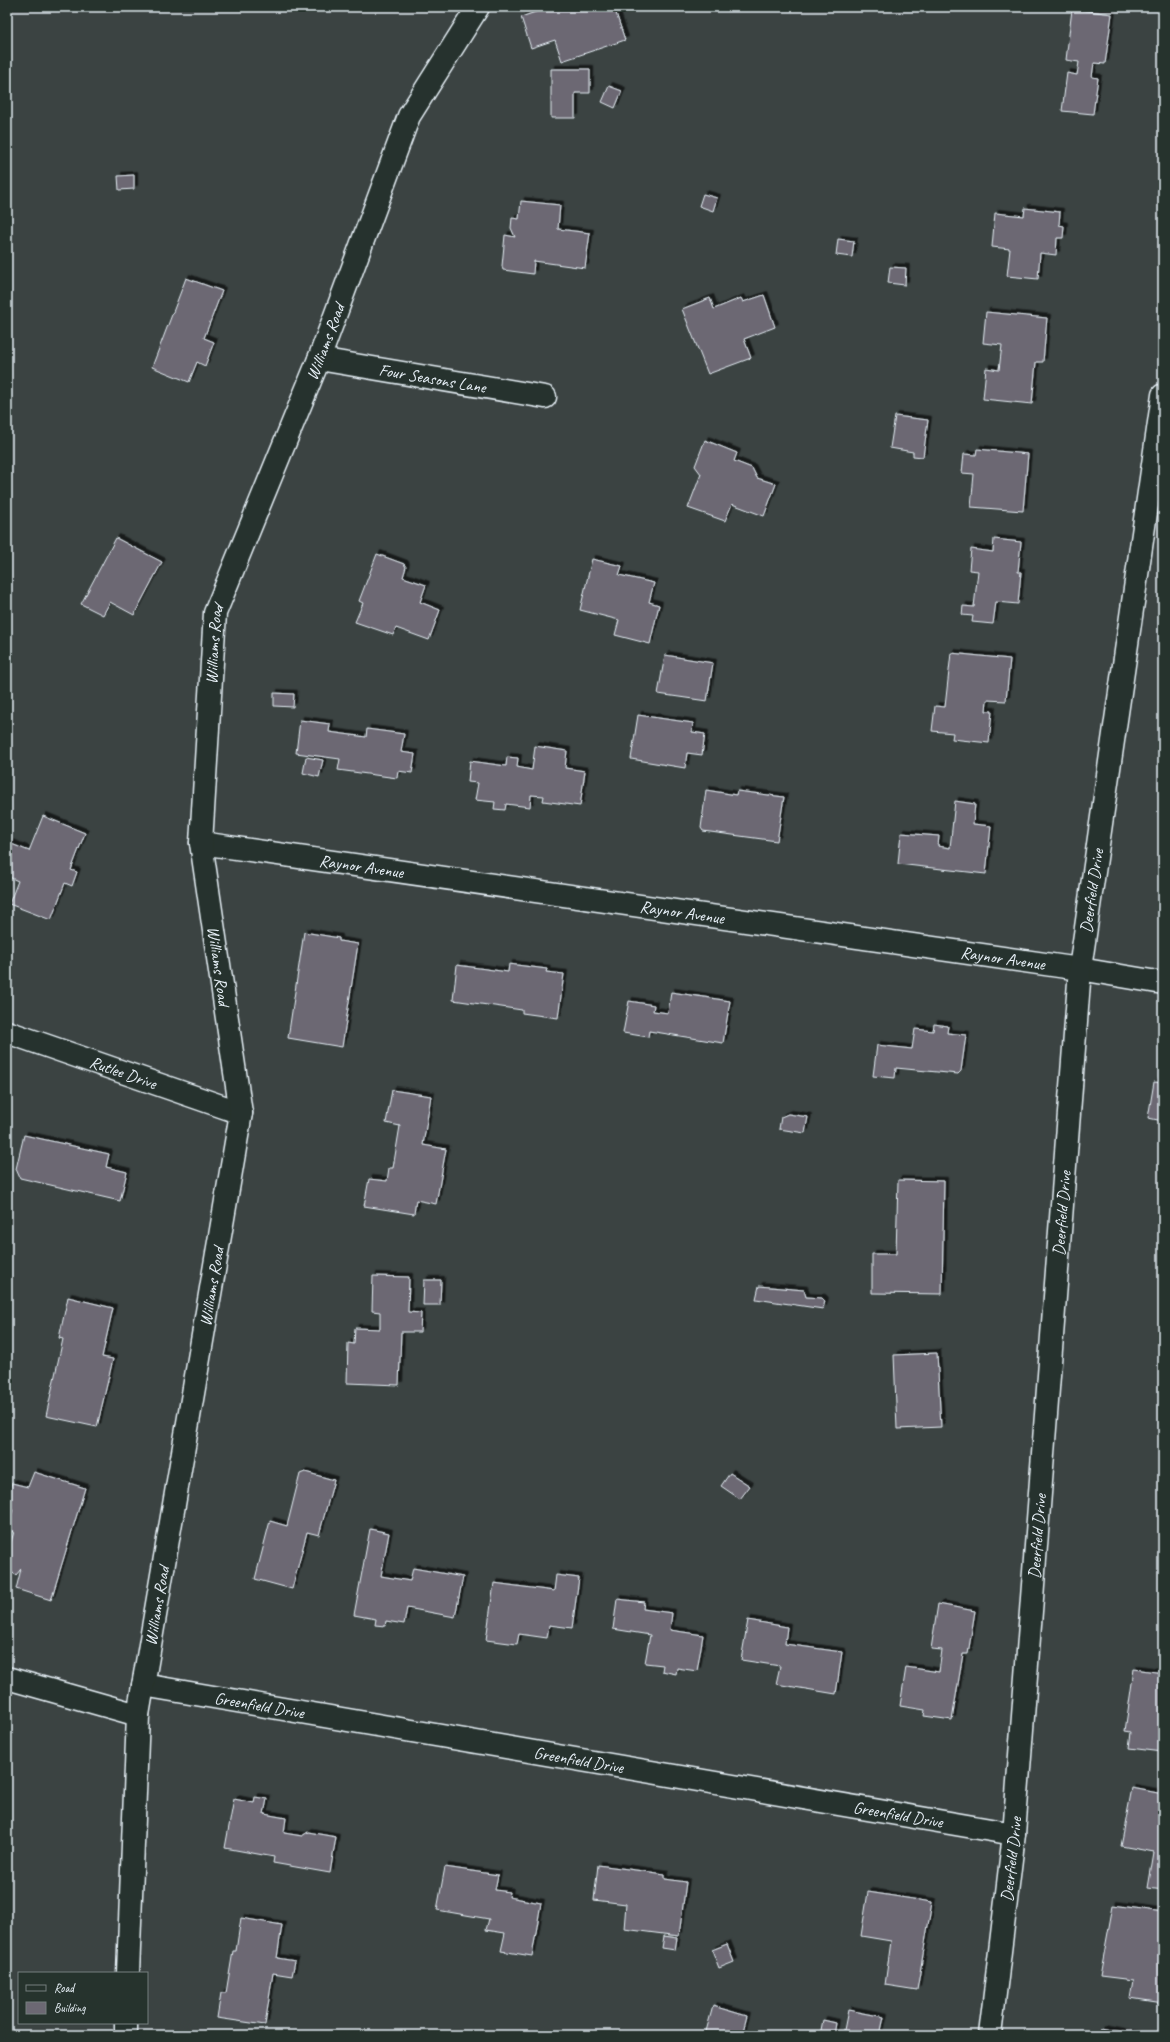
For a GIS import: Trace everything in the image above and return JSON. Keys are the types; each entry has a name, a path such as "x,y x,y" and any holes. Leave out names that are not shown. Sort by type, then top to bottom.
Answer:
{"street":[{"name":"Williams Road","path":"128,1972 138,1715 240,1113 201,843 215,613 319,359 409,116 478,7"},
{"name":"Four Seasons Lane","path":"319,359 545,397"},
{"name":"Deerfield Drive","path":"990,2035 1014,1834 1080,969 1163,395"},
{"name":"Raynor Avenue","path":"201,843 1080,969 1163,984"},
{"name":"Rutlee Drive","path":"7,1032 240,1113"},
{"path":"7,1678 138,1715"},
{"name":"Greenfield Drive","path":"143,1684 1014,1834"},
{"path":"126,2024 126,2035"}],"building":[{"path":"550,7 614,7 625,40 562,61 555,40 531,48 521,17"},
{"path":"1072,9 1112,14 1105,64 1094,63 1092,77 1098,78 1093,114 1062,111 1067,73 1077,75 1079,62 1066,60"},
{"path":"551,69 590,69 590,93 575,93 575,118 551,118"},
{"path":"609,86 622,91 615,108 602,102"},
{"path":"134,175 134,189 119,190 118,176"},
{"path":"703,194 717,198 713,211 699,206"},
{"path":"521,201 560,205 558,229 590,233 585,268 534,261 533,274 503,270 502,266 505,235 515,237 511,228 512,218 519,219"},
{"path":"1025,208 1060,212 1059,225 1064,226 1063,238 1057,238 1056,255 1040,253 1038,279 1007,276 1010,249 992,247 995,213 1024,216"},
{"path":"838,239 854,241 852,257 836,255"},
{"path":"890,267 906,268 905,285 888,283"},
{"path":"186,278 222,291 204,338 214,342 205,366 197,362 189,382 152,367"},
{"path":"764,295 775,327 744,339 751,358 708,374 682,309 710,298 714,309 741,298 743,302"},
{"path":"986,312 1047,318 1043,362 1036,362 1032,404 983,399 986,368 999,370 1002,345 983,343"},
{"path":"895,416 928,420 923,457 913,456 913,452 890,448"},
{"path":"705,440 737,453 734,461 752,468 757,478 776,484 764,516 732,504 725,521 688,508 701,474 695,466"},
{"path":"977,449 1028,454 1023,511 971,507 974,474 962,473 964,454 976,455"},
{"path":"116,538 162,562 134,615 110,602 103,615 81,604"},
{"path":"994,539 1021,542 1018,572 1021,572 1018,604 996,602 993,624 972,622 973,616 962,615 963,606 974,607 978,571 969,570 971,549 993,552"},
{"path":"377,554 404,564 406,567 403,577 426,585 420,602 440,610 429,640 396,628 393,635 355,622 363,603 359,601"},
{"path":"592,559 622,566 619,575 654,583 649,602 659,605 650,644 615,635 619,620 580,610"},
{"path":"951,653 1010,659 1006,701 987,700 986,711 992,711 989,743 952,739 953,733 932,731 935,706 945,707"},
{"path":"665,655 713,663 707,701 658,694"},
{"path":"274,693 294,694 293,707 274,706"},
{"path":"638,715 693,723 692,732 705,734 702,755 687,753 685,768 631,759"},
{"path":"300,720 330,724 329,732 366,737 367,729 404,734 401,752 415,754 412,773 398,771 397,778 338,770 340,759 296,753"},
{"path":"535,746 567,751 565,768 585,771 580,806 543,801 544,796 531,795 530,807 506,804 505,810 494,809 495,802 475,800 478,783 468,782 470,761 506,766 507,757 518,758 517,767 532,770"},
{"path":"306,757 323,760 319,777 303,773"},
{"path":"706,790 736,795 737,791 784,797 777,841 703,831 701,828"},
{"path":"955,801 975,804 973,824 991,826 986,874 898,864 901,833 939,836 938,846 950,848"},
{"path":"43,816 85,833 71,870 77,872 72,886 65,883 51,920 9,904 18,881 7,876 7,847 9,843 29,851"},
{"path":"304,932 339,938 339,941 358,944 342,1047 288,1038"},
{"path":"509,964 547,969 546,972 564,974 558,1018 522,1013 522,1010 453,1000 457,965 508,972"},
{"path":"671,992 730,1001 723,1043 649,1031 648,1037 623,1033 629,1001 654,1005 653,1011 668,1013"},
{"path":"934,1024 948,1026 947,1033 966,1035 961,1071 958,1074 896,1068 895,1078 873,1076 877,1045 912,1049 915,1029 933,1031"},
{"path":"1154,1082 1163,1083 1163,1121 1148,1118"},
{"path":"392,1090 431,1096 423,1145 446,1149 436,1204 416,1200 414,1214 364,1206 369,1179 387,1181 389,1168 393,1168 400,1126 386,1123"},
{"path":"788,1114 808,1117 805,1133 779,1129 781,1117"},
{"path":"24,1135 109,1154 106,1167 127,1172 120,1201 20,1178 16,1169"},
{"path":"898,1180 944,1181 942,1294 872,1293 872,1254 896,1254"},
{"path":"373,1276 409,1277 408,1312 421,1313 420,1332 401,1332 399,1385 347,1383 348,1343 354,1344 355,1328 380,1329 380,1312 372,1311"},
{"path":"424,1280 441,1280 440,1305 423,1305"},
{"path":"759,1286 804,1290 806,1297 822,1298 825,1301 823,1309 756,1299"},
{"path":"68,1297 113,1308 102,1357 113,1359 97,1427 46,1416 63,1339 59,1338"},
{"path":"937,1353 941,1427 897,1429 894,1355"},
{"path":"34,1472 85,1488 51,1600 16,1589 21,1569 16,1575 7,1570 7,1554 14,1532 7,1531 13,1509 7,1511 7,1496 12,1483 28,1487"},
{"path":"305,1472 334,1480 319,1535 307,1532 292,1589 255,1579 270,1521 287,1526 300,1474"},
{"path":"730,1473 750,1486 740,1499 721,1486"},
{"path":"370,1529 389,1533 381,1576 410,1581 413,1568 463,1577 455,1617 407,1608 404,1624 386,1621 385,1626 375,1625 376,1619 354,1615"},
{"path":"556,1575 579,1578 572,1628 549,1625 547,1638 519,1634 517,1644 486,1640 494,1583 554,1591"},
{"path":"617,1599 644,1602 643,1609 672,1613 670,1630 703,1635 697,1671 677,1668 676,1674 662,1671 663,1665 645,1663 650,1635 613,1629"},
{"path":"938,1604 975,1611 968,1654 963,1654 952,1720 924,1716 925,1710 900,1706 906,1667 939,1672 942,1650 931,1649"},
{"path":"748,1620 787,1627 785,1644 842,1652 836,1694 776,1684 780,1666 741,1660"},
{"path":"1134,1669 1163,1673 1163,1752 1129,1748 1131,1732 1125,1731"},
{"path":"1132,1788 1163,1794 1163,1890 1148,1888 1154,1852 1121,1846"},
{"path":"255,1797 267,1799 264,1814 286,1818 284,1833 302,1836 308,1832 336,1837 330,1873 273,1863 274,1857 225,1848 234,1799 254,1803"},
{"path":"598,1865 665,1874 665,1879 686,1882 679,1936 624,1929 626,1904 594,1900"},
{"path":"445,1867 498,1875 495,1890 510,1892 509,1897 541,1903 532,1956 501,1951 505,1933 486,1930 489,1919 437,1910"},
{"path":"868,1892 932,1902 917,1990 885,1985 891,1941 861,1936"},
{"path":"1113,1905 1163,1912 1163,1948 1160,1967 1163,1968 1163,2003 1130,1998 1133,1980 1100,1976"},
{"path":"241,1918 282,1925 277,1958 295,1961 292,1976 273,1973 265,2025 217,2018 221,1993 226,1993 233,1951 236,1951"},
{"path":"664,1936 677,1938 675,1950 662,1948"},
{"path":"727,1944 734,1962 719,1968 712,1950"},
{"path":"713,2006 747,2016 742,2035 705,2035"},
{"path":"848,2010 884,2017 880,2035 843,2035"},
{"path":"823,2020 836,2023 834,2035 820,2035"},
{"path":"1103,2027 1142,2035 1101,2035"}]}
